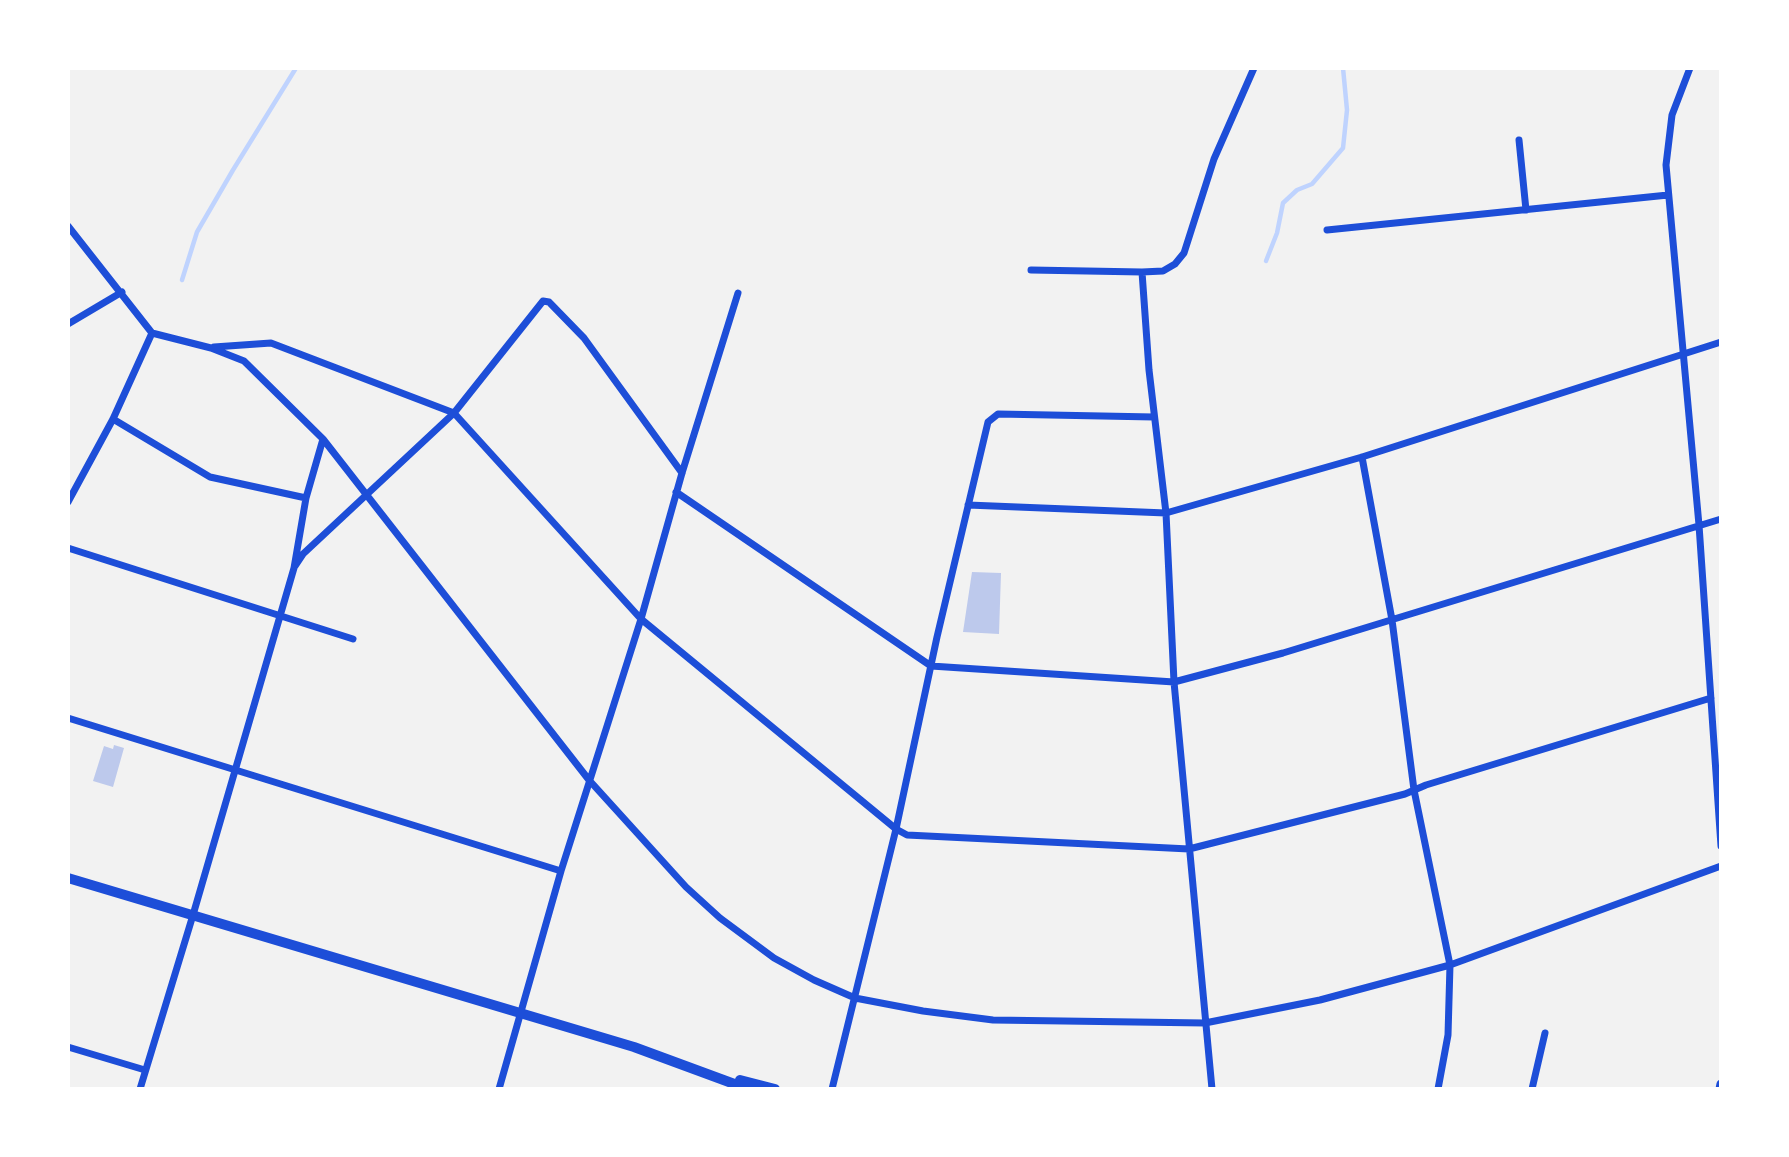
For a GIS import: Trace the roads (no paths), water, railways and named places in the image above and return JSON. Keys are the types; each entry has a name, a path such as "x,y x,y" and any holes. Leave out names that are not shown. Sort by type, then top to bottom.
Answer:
{"main road":[{"path":"68,877 703,1070 775,1089"},
{"path":"703,1070 748,1089"}],"street":[{"path":"1031,270 1142,272 1163,271 1175,264 1184,253 1214,159 1254,68"},
{"path":"1690,68 1670,126 1666,165 1699,525 1721,846"},
{"path":"1519,140 1526,210"},
{"path":"1327,230 1668,195"},
{"path":"70,231 152,332 211,348 236,357 254,368 323,439 589,780 652,851 720,918 774,958 855,998 993,1020 1205,1023 1320,1000 1450,965 1721,866"},
{"path":"1142,272 1154,417 1166,513 1174,682 1212,1089"},
{"path":"68,324 122,292"},
{"path":"499,1089 561,871 641,619 676,492 738,293"},
{"path":"294,568 303,554 454,413 543,301 549,302 584,338 682,473"},
{"path":"68,502 113,419 152,332"},
{"path":"968,506 1166,513 1363,457 1721,342"},
{"path":"211,348 271,343 454,413 641,619 896,830 907,835 1189,849 1414,790 1711,698"},
{"path":"832,1089 896,830 988,422 998,414 1154,417"},
{"path":"113,419 210,477 306,498"},
{"path":"140,1089 294,568 306,498 323,439"},
{"path":"1363,457 1392,621 1414,790 1450,965 1448,1035 1438,1089"},
{"path":"676,492 932,666 1174,682 1392,621 1721,519"},
{"path":"68,548 353,639"},
{"path":"68,718 561,871"},
{"path":"1532,1089 1545,1033"},
{"path":"68,1047 145,1070"}],"waterway":[{"path":"182,280 197,232 296,68"},
{"path":"1266,261 1277,233 1283,203 1297,190 1312,184 1343,148 1347,110 1343,68"}]}
